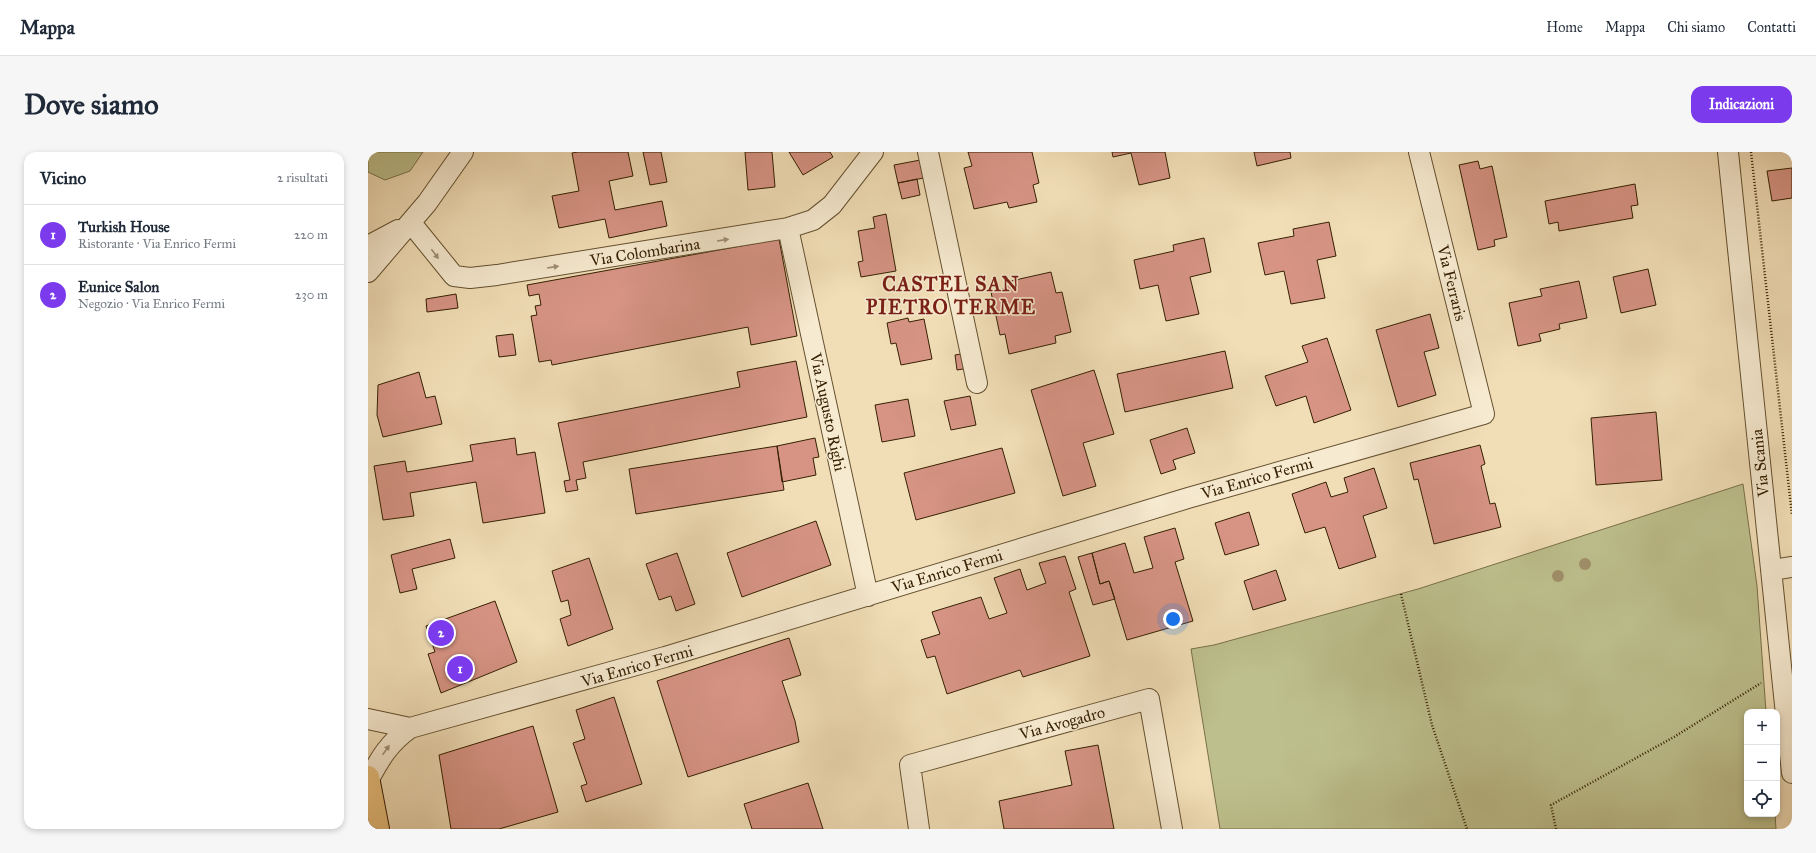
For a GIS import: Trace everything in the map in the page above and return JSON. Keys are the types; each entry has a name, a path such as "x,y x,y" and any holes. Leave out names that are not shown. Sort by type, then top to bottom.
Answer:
{"main road":[{"path":"368,778 378,829"}],"street":[{"path":"368,272 411,223 463,152"},
{"name":"Via Colombarina","path":"411,223 454,276 470,278 586,262 788,228 813,220 832,205 873,152"},
{"path":"928,152 977,383"},
{"name":"Via Ferraris","path":"1419,152 1484,414"},
{"name":"Via Scania","path":"1728,152 1792,773"},
{"path":"368,246 411,223"},
{"name":"Via Augusto Righi","path":"788,228 868,596"},
{"name":"Via Enrico Fermi","path":"410,728 592,679 1188,498 1484,414"},
{"path":"1772,570 1792,566"},
{"name":"Via Avogadro","path":"919,829 910,765 1149,699 1172,829"},
{"path":"368,719 410,728"},
{"path":"368,778 387,747 397,737 410,728"}],"path":[{"path":"1751,152 1792,515"},
{"path":"1401,594 1432,725 1468,829"},
{"path":"1556,829 1551,805 1674,737 1782,670"}],"green space":[{"path":"368,152 423,152 410,171 385,180 368,172"},
{"path":"1743,484 1757,586 1766,709 1744,709 1744,817 1775,817 1776,829 1220,829 1191,649 1214,645 1418,589"}],"building":[{"path":"628,152 633,176 609,181 615,210 662,201 667,226 609,238 605,219 559,228 552,196 579,191 572,153"},
{"path":"643,152 661,152 667,182 650,185"},
{"path":"745,152 772,152 775,187 748,190"},
{"path":"789,152 830,152 833,157 803,175"},
{"path":"968,152 1032,152 1039,183 1033,185 1037,202 1009,208 1007,202 974,209 964,168 972,166"},
{"path":"1112,152 1165,152 1170,178 1139,185 1131,153 1113,157"},
{"path":"1254,152 1290,152 1291,158 1257,166"},
{"path":"931,158 934,176 898,183 894,165"},
{"path":"1478,161 1480,169 1492,166 1507,237 1494,240 1495,246 1478,250 1459,165"},
{"path":"1792,168 1792,198 1772,201 1767,171"},
{"path":"917,179 920,195 902,199 898,183"},
{"path":"1635,184 1638,205 1631,206 1633,218 1559,231 1558,222 1549,224 1545,201"},
{"path":"886,214 896,271 861,277 858,262 863,261 858,231 875,228 873,217"},
{"path":"1329,222 1336,256 1317,260 1325,298 1291,304 1284,271 1265,275 1258,243 1294,236 1293,229"},
{"path":"1204,238 1211,272 1190,277 1199,314 1166,321 1158,285 1140,289 1134,260 1174,251 1173,245"},
{"path":"779,239 797,336 751,345 748,327 552,365 551,360 539,362 531,316 537,315 535,306 541,305 539,294 529,296 527,285"},
{"path":"1648,269 1656,305 1621,313 1613,277"},
{"path":"1051,272 1056,293 1062,292 1071,332 1055,336 1056,343 1009,354 1005,334 1000,335 991,292 1007,288 1006,282"},
{"path":"1579,281 1587,318 1559,324 1560,329 1539,334 1541,341 1518,346 1509,303 1542,296 1540,289"},
{"path":"456,294 458,308 427,312 426,299"},
{"path":"1430,314 1439,348 1424,352 1436,395 1398,407 1376,330"},
{"path":"908,318 909,322 924,319 932,359 901,365 896,343 891,344 887,323"},
{"path":"513,334 516,355 499,357 496,336"},
{"path":"1327,338 1351,410 1314,423 1306,396 1276,406 1265,376 1308,362 1302,346"},
{"path":"1225,351 1233,388 1125,412 1117,374"},
{"path":"967,353 969,368 957,370 955,355"},
{"path":"796,361 807,417 583,462 586,478 576,480 578,490 566,492 564,481 570,480 558,423 740,387 737,372"},
{"path":"1094,370 1114,434 1083,443 1096,486 1063,496 1031,390"},
{"path":"419,372 426,398 435,396 442,424 383,437 377,415 378,385"},
{"path":"970,396 976,425 951,430 944,401"},
{"path":"908,399 915,436 882,442 875,405"},
{"path":"1656,412 1662,480 1596,485 1591,418"},
{"path":"1187,428 1195,453 1173,460 1176,469 1161,474 1150,440"},
{"path":"515,438 517,455 535,452 545,513 483,523 476,482 410,493 414,516 383,520 374,466 405,461 407,472 473,461 470,445"},
{"path":"815,438 819,457 813,458 816,475 782,482 777,446"},
{"path":"1480,445 1485,464 1481,466 1490,504 1495,503 1501,527 1434,544 1418,479 1414,480 1410,463"},
{"path":"777,446 784,490 636,514 629,469"},
{"path":"1002,448 1015,493 916,520 904,473"},
{"path":"1374,468 1387,508 1363,516 1376,557 1339,569 1325,527 1305,533 1292,494 1326,482 1331,497 1348,492 1344,478"},
{"path":"1249,512 1259,545 1225,555 1215,523"},
{"path":"816,521 831,565 742,597 727,553"},
{"path":"1175,528 1184,559 1175,562 1193,621 1127,640 1109,581 1100,584 1092,553 1125,543 1134,573 1153,568 1144,537"},
{"path":"450,539 455,558 412,569 417,589 400,593 391,555"},
{"path":"677,553 695,604 676,611 671,596 659,600 646,564"},
{"path":"1092,553 1100,584 1109,581 1115,599 1093,605 1078,557"},
{"path":"1065,556 1076,589 1069,592 1090,656 1023,677 1020,670 947,694 935,656 927,658 921,640 940,634 932,612 981,597 989,619 1007,613 994,578 1020,569 1027,590 1046,583 1039,563"},
{"path":"589,558 613,629 568,646 560,619 571,615 568,600 561,602 552,571"},
{"path":"1276,570 1286,600 1253,610 1244,581"},
{"path":"495,601 517,662 441,693 428,654 435,652 426,626"},
{"path":"789,638 801,675 782,681 795,721 799,742 688,777 657,681"},
{"path":"614,697 642,784 586,802 581,786 587,784 573,743 585,739 576,710"},
{"path":"533,726 558,812 499,829 451,829 439,755"},
{"path":"1098,745 1114,829 1004,829 999,801 1072,785 1065,751"},
{"path":"808,783 823,829 752,829 744,804"}],"place":[{"name":"Eunice Salon","path":"441,633"},
{"name":"Turkish House","path":"460,669"}],"district":[{"name":"CASTEL SAN PIETRO TERME","path":"951,296"}]}
